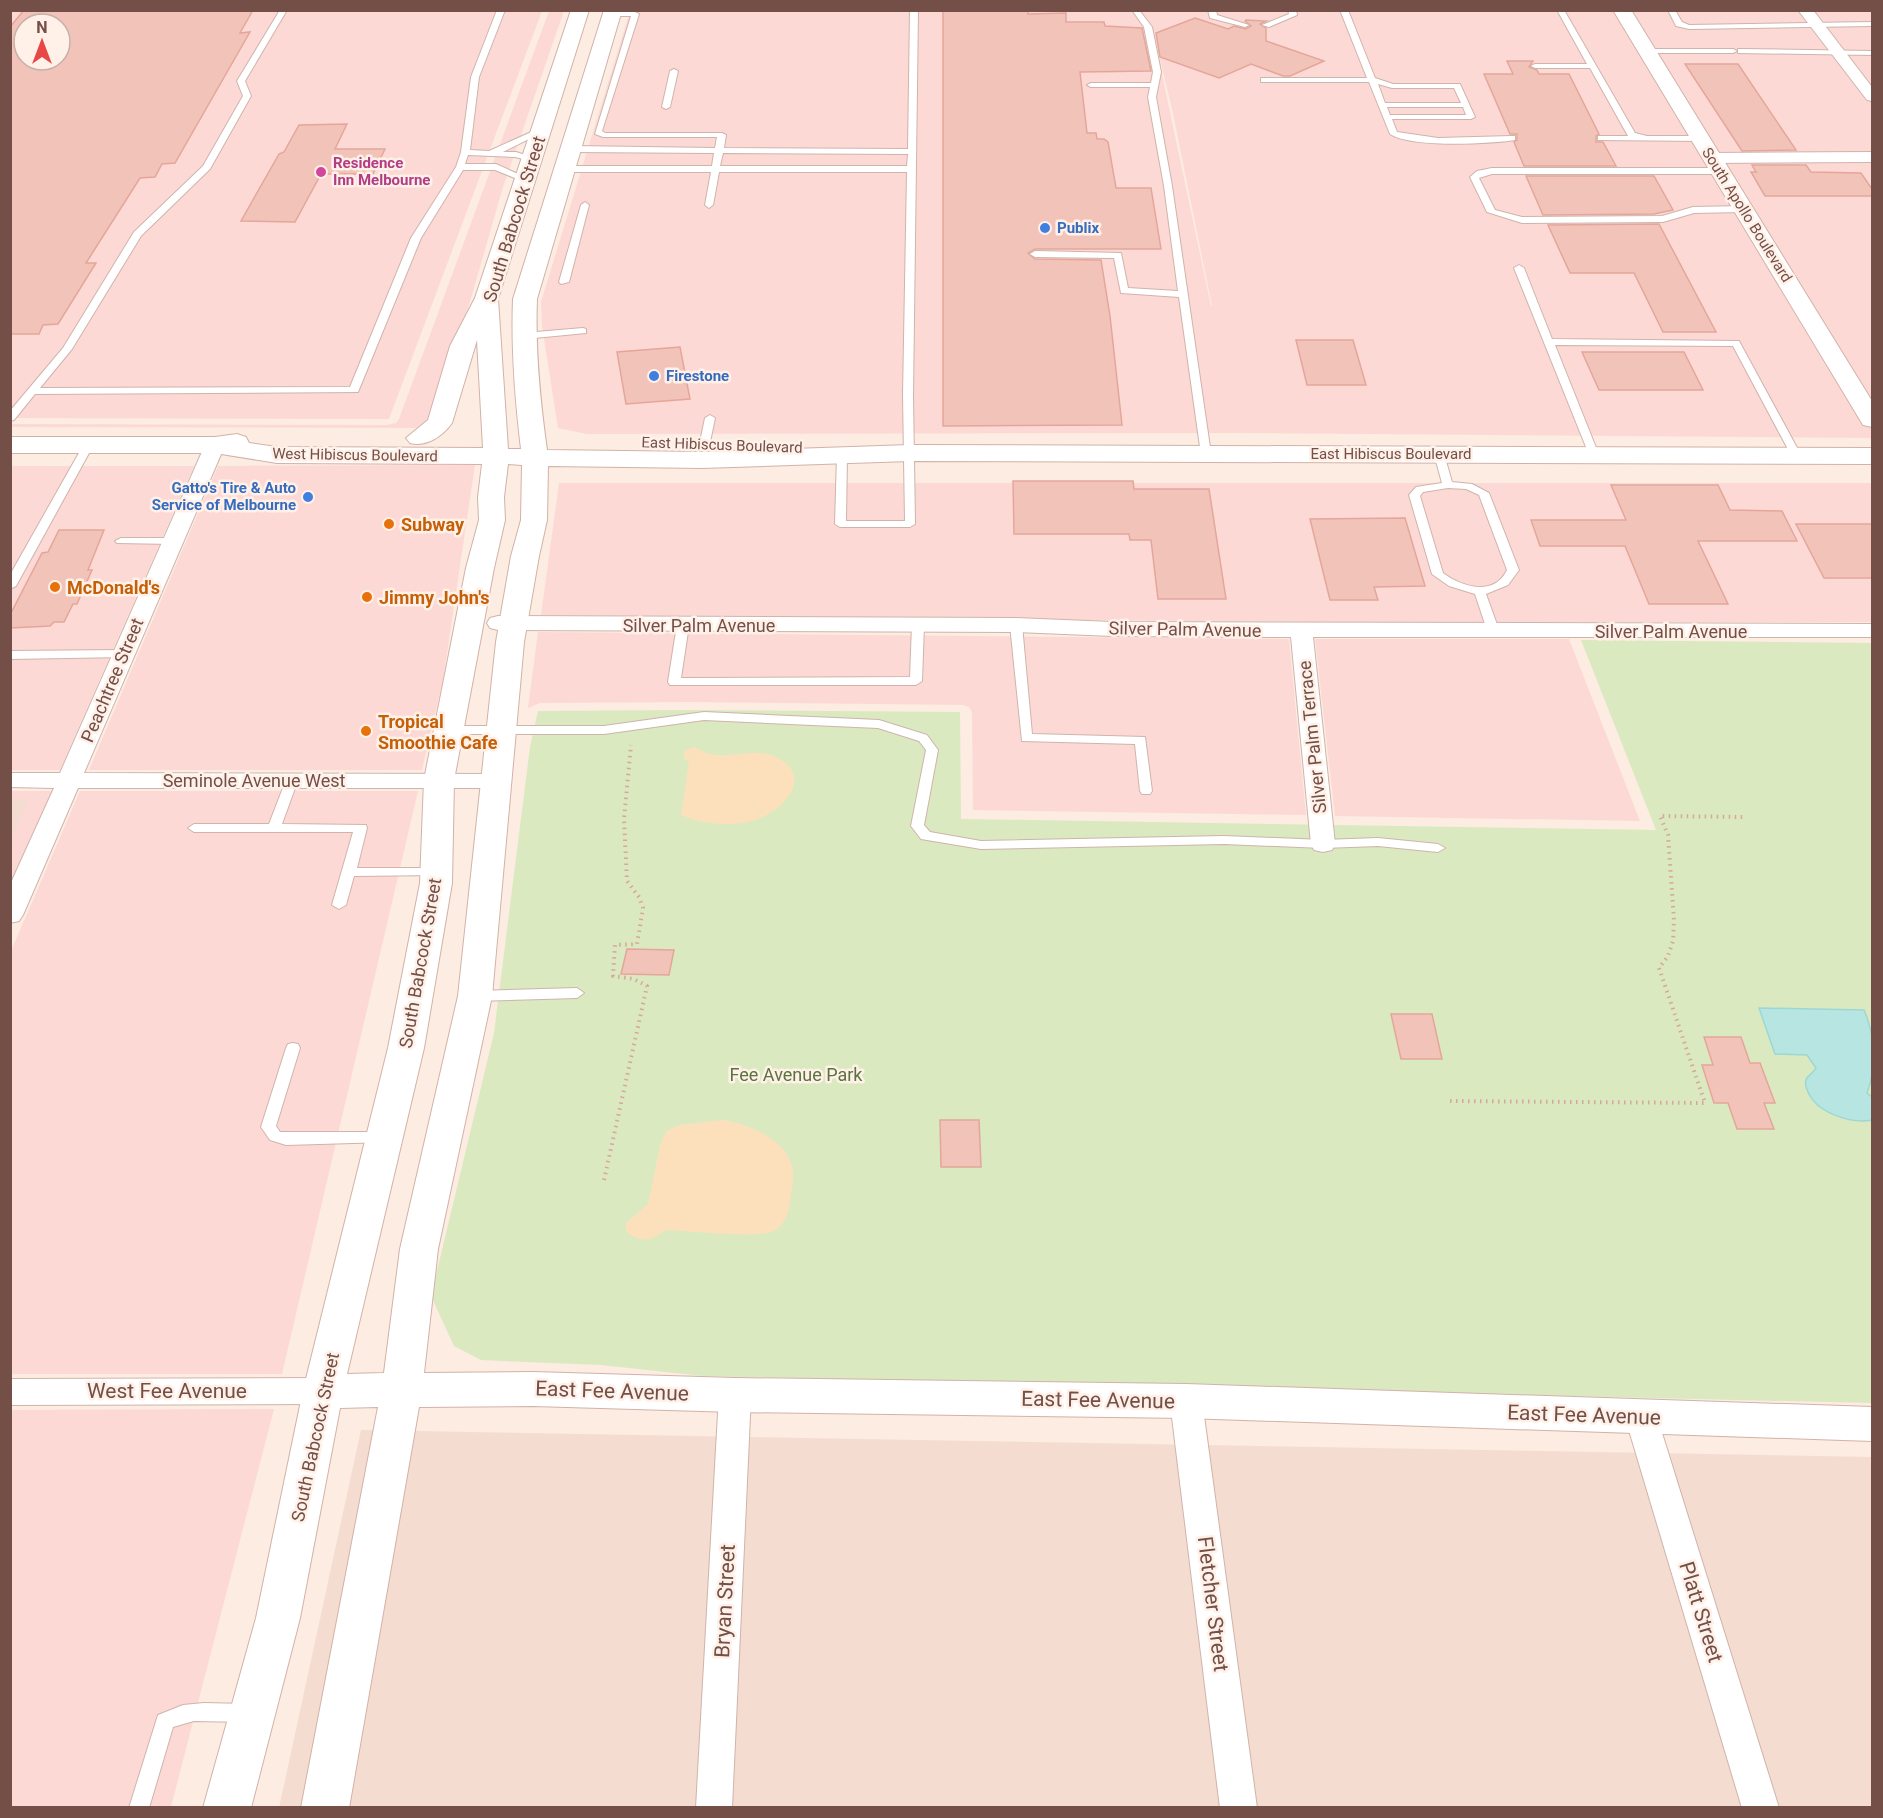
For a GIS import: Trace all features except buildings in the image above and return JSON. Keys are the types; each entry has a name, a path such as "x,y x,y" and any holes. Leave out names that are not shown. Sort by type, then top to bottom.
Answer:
{"main road":[{"name":"South Babcock Street","path":"227,1808 278,1618 323,1391 406,1048 436,872 439,780 480,568 492,520 491,496 495,448 486,299 580,10"},
{"name":"South Apollo Boulevard","path":"1622,10 1872,420"},
{"name":"South Babcock Street","path":"325,1808 402,1390 419,1250 475,996 501,732 505,623 534,520 534,449 524,336 525,299 613,12"},
{"path":"541,130 544,151 566,170"},
{"path":"528,169 566,170"},
{"path":"419,438 439,423 462,346 486,299"},
{"name":"East Hibiscus Boulevard","path":"534,449 708,430 910,453"},
{"name":"West Hibiscus Boulevard","path":"10,446 215,445 285,437 419,438 495,448"},
{"name":"West Hibiscus Boulevard","path":"215,445 277,455 495,448"},
{"path":"495,448 534,449"},
{"name":"East Hibiscus Boulevard","path":"534,449 702,460 910,453 1872,456"},
{"name":"East Fee Avenue","path":"323,1391 533,1389 735,1395 1186,1401 1872,1424"}],"street":[{"path":"1805,10 1872,97"},
{"path":"1715,164 1872,157"},
{"name":"Peachtree Street","path":"10,915 215,445"},
{"name":"Silver Palm Avenue","path":"505,623 1016,625 1112,629 1872,631"},
{"name":"Silver Palm Terrace","path":"1301,630 1323,844"},
{"name":"Seminole Avenue West","path":"10,780 497,781"},
{"name":"West Fee Avenue","path":"10,1392 323,1391"},
{"name":"Bryan Street","path":"714,1808 735,1395"},
{"name":"Fletcher Street","path":"1186,1401 1239,1808"},
{"name":"Platt Street","path":"1641,1417 1761,1808"}],"lane":[{"path":"10,418 67,350 137,234 207,166 247,96 241,81 284,10"},
{"path":"32,391 354,390 416,238 460,167 465,152 475,77 501,10"},
{"path":"842,455 840,524 910,524 908,383 914,10"},
{"path":"1135,10 1148,27 1156,72 1156,85 1152,97 1168,186 1206,454"},
{"path":"1212,10 1214,16 1245,25"},
{"path":"1266,25 1293,15 1292,10"},
{"path":"1344,10 1394,134 1409,138 1512,138"},
{"path":"1560,10 1632,135 1639,138"},
{"path":"1671,10 1679,24 1689,27 1872,24"},
{"path":"613,12 635,14 598,132 603,135 660,130 722,135 709,204"},
{"path":"1647,51 1872,53"},
{"path":"1535,66 1592,66"},
{"path":"666,107 674,71"},
{"path":"1264,80 1373,80 1392,86 1457,86 1471,117 1388,117"},
{"path":"1091,86 1156,85"},
{"path":"1383,105 1466,105"},
{"path":"465,152 504,149 541,130"},
{"path":"1601,138 1700,139"},
{"path":"566,170 719,151 912,152"},
{"path":"488,152 528,169"},
{"path":"1715,164 1492,171 1480,173 1474,177 1491,212 1522,220 1663,219 1693,210 1743,209"},
{"path":"460,167 528,169"},
{"path":"566,170 911,169"},
{"path":"564,282 585,205"},
{"path":"1035,254 1118,255 1124,291 1183,294"},
{"path":"1519,268 1594,455"},
{"path":"524,336 583,331"},
{"path":"1549,342 1736,344 1796,455"},
{"path":"10,586 89,444"},
{"path":"1439,454 1448,485"},
{"path":"1448,485 1468,486 1484,493 1513,570 1509,579 1499,586 1480,592 1463,589 1438,574 1414,495 1420,489 1448,485"},
{"path":"121,542 172,542"},
{"path":"1480,592 1493,630"},
{"path":"683,625 674,682 916,681 918,625"},
{"path":"1016,625 1026,738 1141,740 1146,792"},
{"path":"10,655 123,654"},
{"path":"449,730 501,732 604,730 704,716 879,724 924,738 932,750 917,826 926,837 981,845 1213,840 1323,844 1378,842 1438,848"},
{"path":"274,828 292,780"},
{"path":"195,828 362,828 339,905"},
{"path":"349,872 436,872"},
{"path":"475,996 577,993"},
{"path":"293,1048 268,1127 274,1136 286,1139 383,1138"},
{"path":"139,1808 165,1721 174,1715 188,1713 252,1713"}],"path":[{"path":"604,1180 647,986 634,979 614,976 615,945 637,944 644,919 644,910 638,895 630,888 627,881 624,819 631,743"},
{"path":"1450,1101 1705,1103 1659,968 1668,956 1673,941 1674,920 1668,835 1660,816 1745,817"}],"shaded area":[{"path":"11,11 542,11 389,419 11,418"},
{"path":"549,11 564,11 503,187 465,319 428,421 420,428 11,427 11,424 387,425 396,423"},
{"path":"630,11 1872,11 1872,438 1239,433 587,434 558,428 542,326 541,302","holes":["1151,22 1172,109 1212,306"]},
{"path":"475,465 443,680 422,770 89,770 218,466"},
{"path":"10,466 194,466 60,770 11,770"},
{"path":"559,483 1872,483 1872,622 1300,622 541,615"},
{"path":"538,632 1289,639 1306,815 973,810 972,712 969,707 963,705 540,703 528,708"},
{"path":"1315,639 1569,639 1640,821 1335,816"},
{"path":"11,791 52,791 11,881 11,839 28,800 11,800"},
{"path":"80,791 418,791 282,1374 11,1374 11,951"},
{"path":"11,800 29,800 11,839"},
{"path":"274,1409 171,1807 11,1807 10,1410"},
{"path":"361,1430 1872,1457 1872,1807 279,1808"}],"green space":[{"name":"Fee Avenue Park","path":"1581,640 1872,643 1872,1403 703,1376 601,1365 481,1360 454,1346 431,1296 494,1033 530,747 538,711 960,712 961,819 1656,830"}],"sand":[{"path":"694,747 714,755 758,753 774,756 787,764 793,773 794,783 791,793 775,810 743,823 716,824 681,815 689,762 684,758 684,751"},
{"path":"722,1120 743,1125 764,1134 788,1156 793,1171 789,1207 787,1215 776,1230 763,1234 736,1234 666,1230 646,1240 636,1238 626,1231 626,1223 648,1204 661,1141 667,1131 679,1125"}],"water":[{"path":"1759,1008 1864,1010 1871,1030 1873,1051 1872,1072 1867,1093 1872,1097 1872,1120 1845,1118 1819,1106 1812,1099 1805,1083 1816,1068 1807,1055 1775,1054"}],"place":[{"name":"Residence Inn Melbourne","path":"321,172"},
{"name":"Publix","path":"1045,228"},
{"name":"Firestone","path":"654,376"},
{"name":"Gatto's Tire & Auto Service of Melbourne","path":"308,497"},
{"name":"Subway","path":"389,524"},
{"name":"McDonald's","path":"55,587"},
{"name":"Jimmy John's","path":"367,597"},
{"name":"Tropical Smoothie Cafe","path":"366,731"}]}
